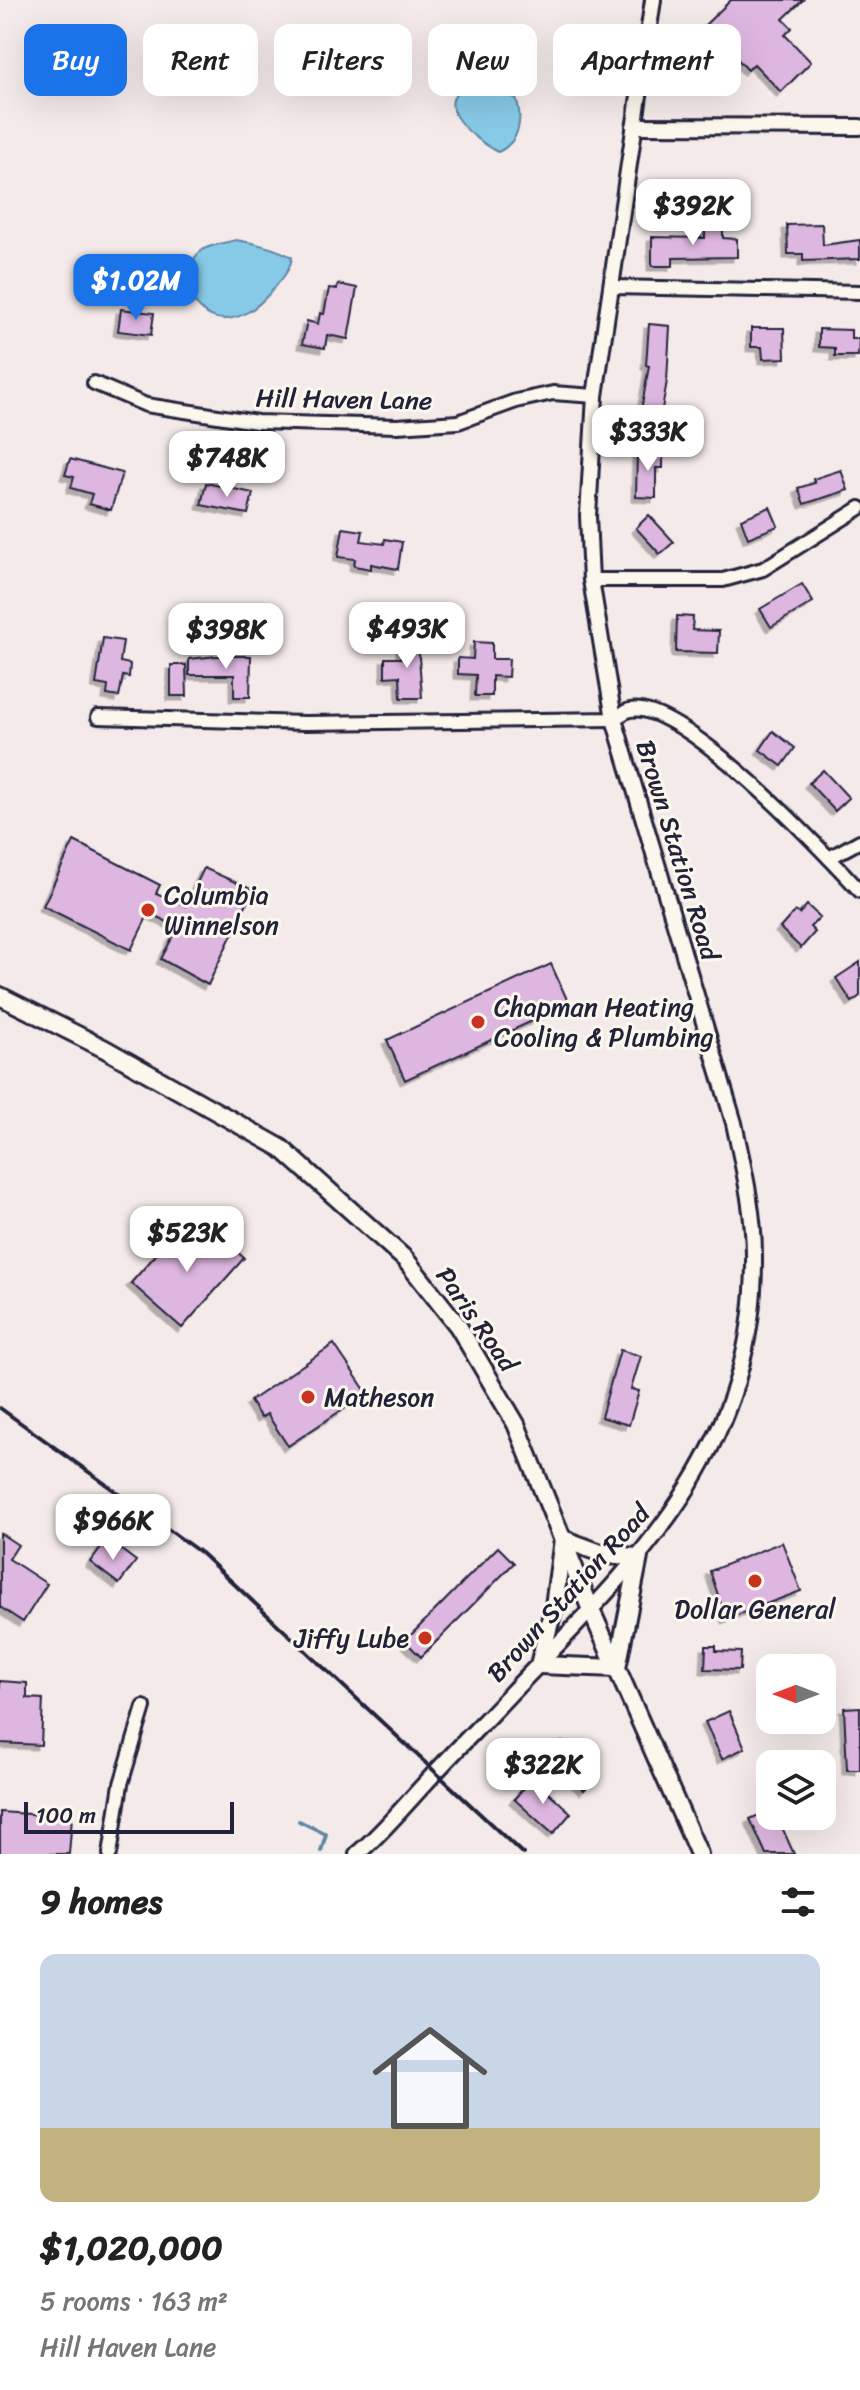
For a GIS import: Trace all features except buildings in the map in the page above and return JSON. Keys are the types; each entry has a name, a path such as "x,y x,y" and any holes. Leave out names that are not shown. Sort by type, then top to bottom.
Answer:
{"main road":[{"name":"Paris Road","path":"0,996 105,1049 281,1148 405,1259 458,1326 499,1393 529,1454 591,1610 699,1854"},
{"path":"563,1539 606,1555 639,1557 617,1668 539,1665 554,1606 563,1539"}],"street":[{"name":"Brown Station Road","path":"357,1854 639,1557 693,1483 716,1440 735,1387 748,1320 754,1255 748,1190 734,1123 614,719 591,580 588,516 595,396 653,0"},
{"path":"634,126 860,127"},
{"path":"611,287 860,292"},
{"name":"Hill Haven Lane","path":"94,383 146,405 257,422 397,426 458,422 516,401 553,393 595,396"},
{"path":"591,580 723,580 763,569 860,508"},
{"path":"98,717 305,723 614,719 630,710 657,713 705,741 860,891"},
{"path":"829,858 860,841"},
{"path":"110,1854 121,1784 144,1707"}],"water":[{"path":"455,96 516,98 519,122 515,136 498,152 468,131 454,112 452,102"},
{"path":"236,240 278,251 292,257 291,262 270,293 249,311 230,319 213,317 200,308 191,295 188,280 191,264 204,249"}],"waterway":[{"path":"299,1821 326,1834 321,1851"}],"railway":[{"path":"0,1408 201,1553 523,1854"}],"place":[{"name":"Columbia Winnelson","path":"148,910"},
{"name":"Chapman Heating Cooling & Plumbing","path":"478,1022"},
{"name":"Matheson","path":"308,1397"},
{"name":"Dollar General","path":"755,1581"},
{"name":"Jiffy Lube","path":"425,1638"}]}
